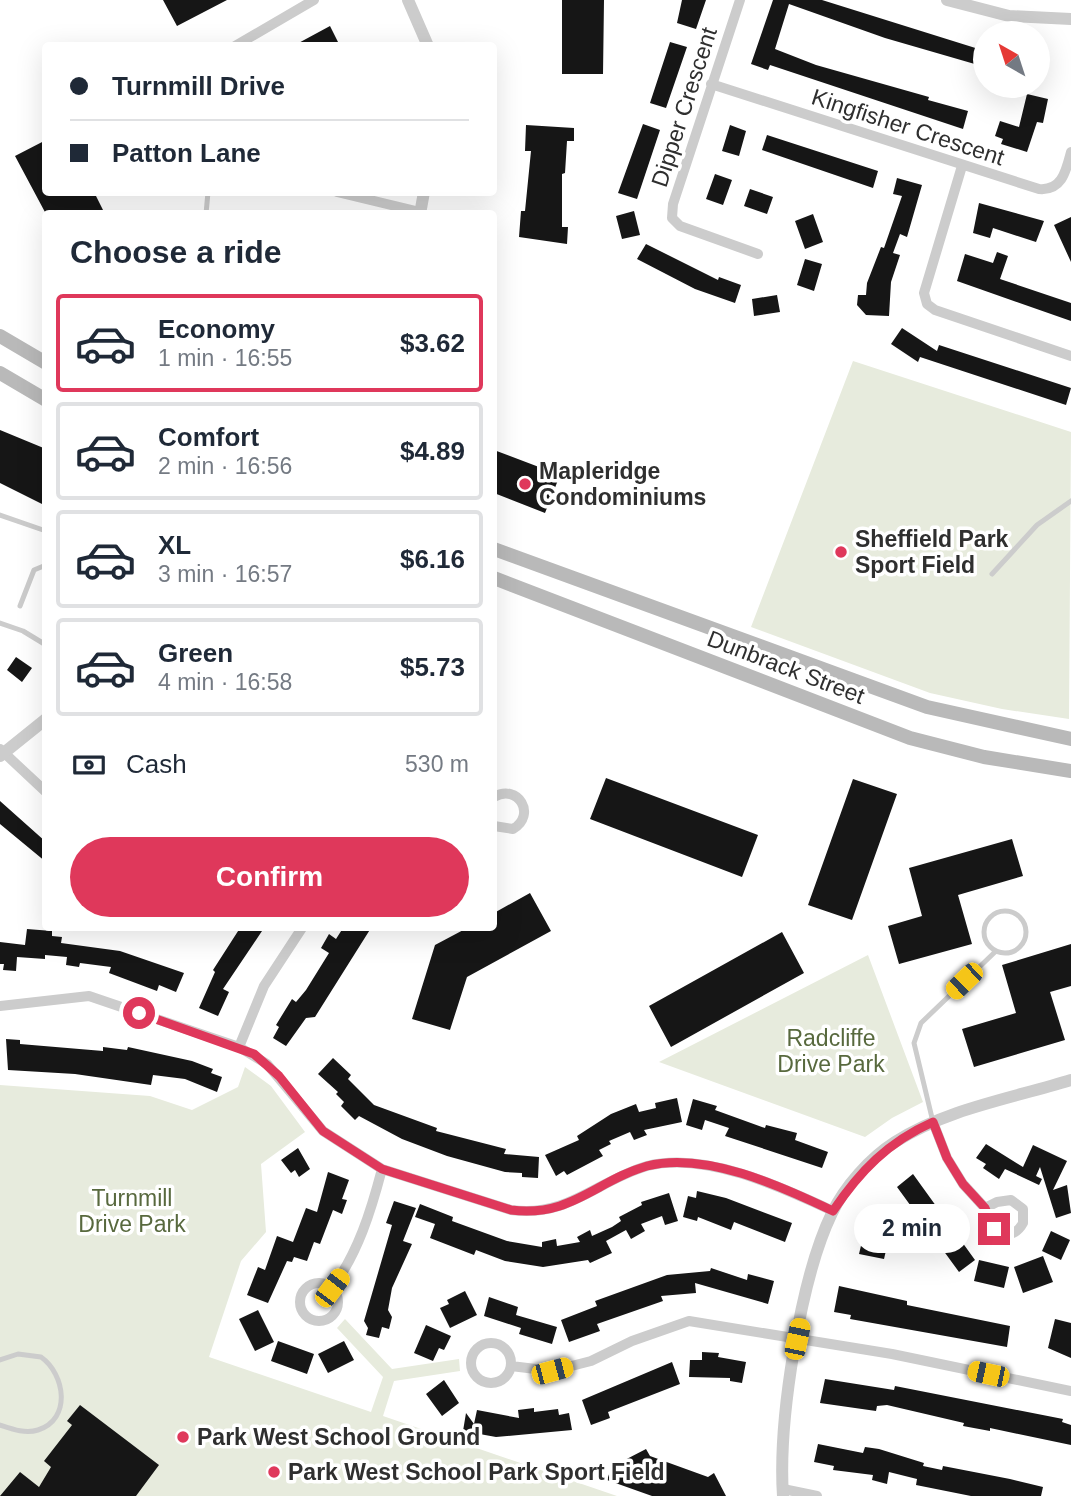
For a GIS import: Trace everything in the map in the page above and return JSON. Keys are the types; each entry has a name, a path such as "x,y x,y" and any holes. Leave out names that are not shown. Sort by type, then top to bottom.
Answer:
{"main road":[{"path":"0,336 42,361"},
{"path":"0,373 42,398"},
{"name":"Dunbrack Street","path":"497,551 927,707 1071,739"},
{"name":"Dunbrack Street","path":"497,579 910,738 984,757 1071,771"}],"street":[{"path":"242,42 314,0"},
{"path":"408,0 426,42"},
{"name":"Dipper Crescent","path":"740,0 673,204 672,218 680,226 758,254"},
{"path":"947,0 1009,16 1071,19"},
{"name":"Kingfisher Crescent","path":"712,84 962,166 1048,190 1058,185 1067,170 1071,152"},
{"path":"962,166 924,293 927,304 934,310 1071,356"},
{"path":"353,196 408,210"},
{"path":"42,722 1,752 42,788"},
{"path":"497,795 512,793 521,800 525,811 522,822 513,829 497,828"},
{"path":"239,1048 264,986 300,931"},
{"path":"0,1006 89,996 239,1048 267,1064 323,1131 382,1169 460,1195 530,1213 576,1201 645,1167 674,1161 702,1163 799,1195 833,1211"},
{"path":"817,1496 783,1493 784,1440 797,1339 815,1262 833,1211 870,1162 893,1143 933,1122 1071,1080"},
{"path":"933,1122 947,1158 963,1184 985,1208"},
{"path":"332,1288 345,1270 373,1206 382,1169"},
{"path":"511,1366 552,1371 591,1361 632,1341 689,1321 892,1354 1071,1391"},
{"path":"485,1343 499,1344 509,1353 511,1366 505,1378 486,1383 472,1371 471,1357 485,1343"}],"lane":[{"path":"992,574 1037,525 1071,501"},
{"path":"0,515 42,530"},
{"path":"20,606 34,570 42,567"},
{"path":"0,623 23,631 42,643"},
{"path":"933,1122 914,1043 915,1033 921,1023 996,951 1009,952 1024,941 1026,928 1014,913 995,913 986,923 985,935 996,951"},
{"path":"0,1360 18,1354 41,1357 60,1380 63,1398 56,1417 39,1430 19,1431 0,1424"}],"green space":[{"path":"853,361 1071,432 1069,719 1002,709 930,693 751,627"},
{"name":"Radcliffe Drive Park","path":"868,955 923,1102 892,1118 865,1137 659,1062"},
{"name":"Turnmill Drive Park","path":"245,1067 271,1086 305,1132 261,1164 266,1232 241,1261 209,1357 371,1412 383,1377 337,1328 345,1319 392,1369 459,1359 460,1371 394,1381 383,1416 617,1496 0,1496 0,1085 150,1096 192,1110 238,1087"}],"building":[{"path":"163,0 227,0 177,26"},
{"path":"562,0 604,0 603,74 562,74"},
{"path":"682,0 706,0 696,29 677,23"},
{"path":"773,0 822,0 973,47 973,64 885,38 789,4 775,49 816,65 929,97 928,100 968,111 963,129 770,65 768,70 751,64"},
{"path":"330,26 338,42 300,42"},
{"path":"670,42 687,47 666,108 650,103"},
{"path":"1026,98 1048,99 1043,123 1037,122 1027,152 1001,144 1003,139 995,136 1000,121 1019,127"},
{"path":"643,124 660,130 637,199 618,193"},
{"path":"526,125 574,128 574,141 567,141 565,173 562,174 562,227 568,227 567,244 519,237 521,211 525,211 531,151 525,151"},
{"path":"730,125 746,131 739,156 722,151"},
{"path":"767,135 878,171 873,188 762,150"},
{"path":"42,142 42,196 96,196 103,210 44,210 15,156"},
{"path":"715,174 732,180 723,205 706,199"},
{"path":"897,178 922,185 907,237 900,234 893,253 900,255 891,282 889,316 866,315 857,305 858,295 866,295 867,283 881,247 884,248 902,196 893,194"},
{"path":"750,189 773,197 767,214 744,206"},
{"path":"979,203 1044,221 1036,242 993,228 990,238 973,233"},
{"path":"634,211 640,235 622,239 616,216"},
{"path":"813,214 823,242 805,249 795,221"},
{"path":"1071,217 1071,262 1054,225"},
{"path":"646,244 718,280 719,277 741,285 735,303 695,289 637,259"},
{"path":"997,252 1008,256 1000,279 1071,303 1071,321 957,281 965,254 993,263"},
{"path":"805,259 822,264 814,291 797,285"},
{"path":"777,295 780,312 754,316 752,299"},
{"path":"902,328 937,351 939,345 1071,388 1066,405 920,357 918,362 891,344"},
{"path":"0,430 42,447 42,504 0,483"},
{"name":"Mapleridge Condominiums","path":"497,451 560,475 545,513 497,494"},
{"path":"16,657 32,668 22,682 7,670"},
{"path":"606,778 758,835 742,877 590,819"},
{"path":"853,779 897,794 852,920 808,905"},
{"path":"0,801 42,838 42,859 0,824"},
{"path":"1012,839 1023,876 958,895 972,944 899,964 888,926 922,916 909,868"},
{"path":"530,893 551,931 467,977 450,1030 412,1019 435,945 461,931 497,931 497,911"},
{"path":"27,929 52,931 52,936 62,937 61,943 120,951 184,973 176,992 159,985 157,991 109,973 111,967 80,963 79,967 66,965 67,957 17,957 16,971 3,970 4,964 0,964 0,942 25,945"},
{"path":"238,931 262,931 223,989 229,992 218,1016 199,1008 215,972 213,970"},
{"path":"341,931 369,931 315,1017 306,1018 286,1046 273,1038 279,1027 276,1025 292,999 296,1002 306,990 329,953 321,948 329,934 336,939"},
{"path":"782,932 804,973 671,1047 649,1006"},
{"path":"1071,944 1071,986 1050,992 1065,1040 974,1067 962,1029 1016,1013 1002,965"},
{"path":"6,1039 20,1040 20,1044 103,1051 103,1047 127,1050 128,1047 192,1061 213,1069 211,1073 222,1077 217,1092 185,1079 153,1075 151,1085 75,1074 8,1070"},
{"path":"333,1058 351,1075 348,1079 374,1105 437,1128 436,1131 506,1149 504,1154 539,1157 538,1178 522,1177 522,1173 505,1172 447,1156 402,1139 359,1116 355,1120 341,1106 344,1102 336,1094 338,1092 318,1074"},
{"path":"677,1098 682,1122 644,1130 647,1135 634,1140 630,1132 609,1141 611,1144 599,1150 603,1156 567,1175 564,1171 556,1176 545,1155 579,1140 577,1136 611,1114 636,1104 639,1112 656,1108 655,1103"},
{"path":"693,1099 717,1106 715,1110 765,1128 766,1125 797,1133 795,1140 828,1152 822,1168 725,1136 729,1128 705,1120 702,1130 686,1125"},
{"path":"986,1144 1023,1167 1033,1145 1067,1161 1053,1190 1067,1185 1071,1213 1056,1218 1040,1167 1036,1176 1042,1179 1039,1185 1005,1169 999,1179 983,1168 986,1164 976,1158"},
{"path":"298,1148 310,1169 299,1177 295,1170 291,1173 281,1160"},
{"path":"328,1172 349,1180 342,1199 347,1200 342,1214 333,1210 320,1244 314,1242 307,1261 294,1257 292,1262 287,1261 268,1303 247,1295 258,1267 265,1270 277,1236 293,1242 306,1208 317,1212"},
{"path":"913,1174 975,1260 959,1272 897,1187"},
{"path":"697,1191 726,1198 792,1223 785,1242 734,1222 731,1230 698,1217 697,1221 683,1217 688,1196 696,1198"},
{"path":"669,1193 678,1221 665,1225 662,1216 641,1224 645,1231 631,1239 626,1230 606,1241 612,1253 590,1263 588,1260 543,1267 505,1261 476,1250 474,1255 430,1238 435,1224 415,1217 420,1204 453,1217 452,1221 507,1241 542,1247 542,1242 556,1239 557,1246 580,1242 577,1237 590,1230 592,1236 612,1227 621,1221 619,1217 642,1205 641,1202"},
{"path":"394,1201 416,1208 403,1241 412,1244 392,1288 388,1310 392,1317 389,1329 382,1327 379,1338 366,1335 368,1328 364,1321 392,1225 386,1223"},
{"path":"1051,1231 1070,1240 1061,1260 1042,1251"},
{"path":"864,1233 881,1236 880,1241 888,1242 884,1259 859,1254"},
{"path":"1043,1256 1053,1282 1023,1293 1014,1267"},
{"path":"979,1260 1009,1267 1004,1288 974,1281"},
{"path":"711,1268 747,1280 748,1274 774,1281 768,1304 695,1283 696,1293 661,1296 663,1301 597,1324 600,1331 569,1342 561,1320 597,1306 595,1301 667,1275 710,1271"},
{"path":"839,1286 907,1301 907,1305 1010,1326 1007,1347 850,1319 851,1315 834,1312"},
{"path":"465,1291 477,1315 450,1328 440,1308 449,1304 447,1300"},
{"path":"489,1297 518,1307 516,1315 557,1327 552,1344 519,1334 521,1328 484,1316"},
{"path":"258,1310 274,1342 255,1351 239,1319"},
{"path":"1055,1319 1071,1323 1071,1358 1048,1348"},
{"path":"426,1325 451,1336 444,1350 439,1348 433,1361 414,1353"},
{"path":"278,1341 314,1354 307,1374 271,1361"},
{"path":"344,1341 354,1360 328,1373 318,1354"},
{"path":"702,1352 719,1353 718,1357 746,1362 742,1383 730,1381 730,1378 689,1377 690,1360 702,1360"},
{"path":"672,1362 680,1384 608,1412 610,1418 591,1425 582,1400"},
{"path":"825,1379 894,1390 895,1386 1063,1419 1062,1422 1071,1425 1071,1445 990,1428 990,1431 963,1426 964,1423 887,1405 877,1406 876,1411 820,1403"},
{"path":"444,1380 459,1403 442,1416 426,1394"},
{"path":"80,1405 159,1465 136,1496 0,1496 20,1472 39,1487 51,1467 44,1461 72,1425 67,1421"},
{"path":"534,1408 534,1412 558,1409 559,1415 569,1413 572,1430 496,1437 463,1431 466,1413 474,1424 477,1410 519,1418 518,1410"},
{"path":"818,1444 863,1453 865,1447 879,1449 924,1463 923,1466 942,1470 943,1466 1043,1487 1041,1496 971,1496 916,1485 917,1479 889,1472 887,1484 872,1480 873,1475 833,1470 834,1466 814,1462"},
{"path":"646,1449 650,1456 708,1477 714,1473 726,1496 652,1496 607,1480 613,1463 617,1464"}],"place":[{"name":"Mapleridge Condominiums","path":"525,484"},
{"name":"Sheffield Park Sport Field","path":"841,552"},
{"name":"Park West School Ground","path":"183,1437"},
{"name":"Park West School Park Sport Field","path":"274,1472"}],"route":[{"path":"139,1013 254,1054 279,1076 323,1131 382,1169 511,1210 530,1213 548,1210 576,1201 645,1167 674,1161 702,1163 799,1195 833,1211 870,1162 893,1143 933,1122 947,1158 963,1184 985,1208 994,1229"}]}
